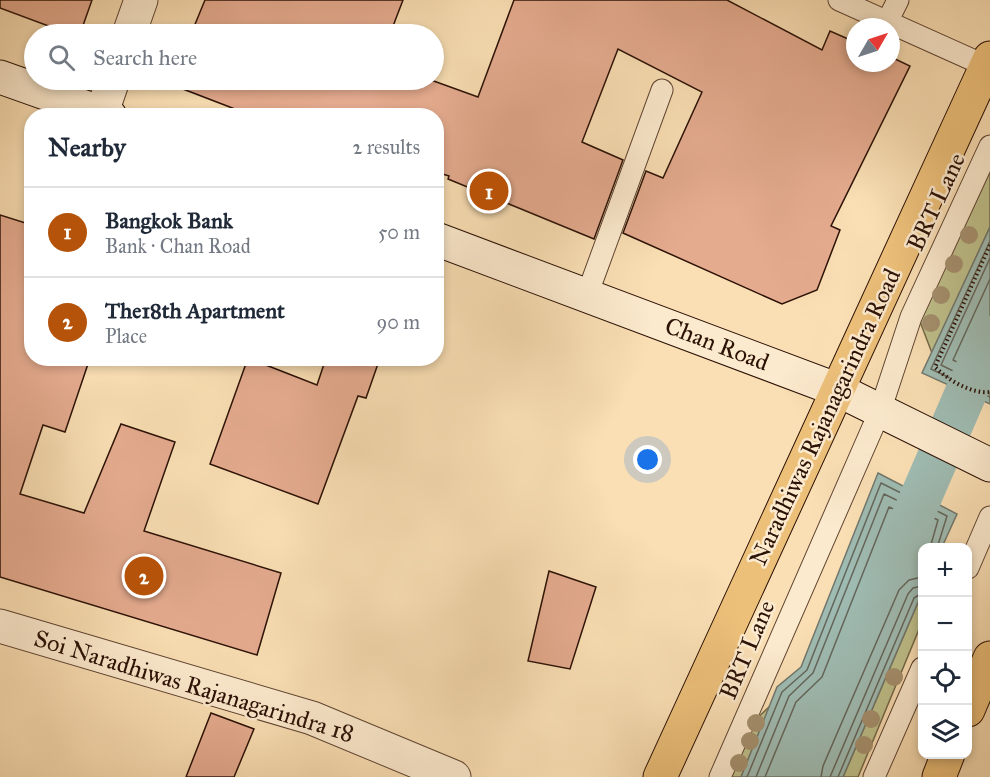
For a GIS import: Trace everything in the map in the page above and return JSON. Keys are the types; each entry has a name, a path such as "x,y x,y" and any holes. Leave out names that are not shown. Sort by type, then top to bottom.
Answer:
{"main road":[{"path":"133,24 141,0"},
{"name":"Naradhiwas Rajanagarindra Road","path":"660,777 988,62"},
{"path":"0,77 24,85"},
{"path":"37,90 89,108"},
{"path":"107,108 111,90"},
{"name":"Chan Road","path":"444,241 838,390 990,465"},
{"name":"Soi Naradhiwas Rajanagarindra 18","path":"0,626 312,718 454,777"},
{"path":"970,705 990,658"},
{"path":"939,777 946,759"}],"lane":[{"path":"838,0 883,18"},
{"path":"889,18 898,0"},
{"path":"900,25 988,62"},
{"path":"587,295 662,90"},
{"name":"BRT Lane","path":"720,777 880,411 911,317 990,146"},
{"path":"972,559 990,517"},
{"path":"874,777 918,677"}],"path":[{"path":"990,244 935,367 946,378 982,393 990,392"}],"green space":[{"path":"990,164 990,227 932,353 919,319"},
{"path":"918,602 918,632 858,777 843,777"},
{"path":"770,706 741,777 729,777 750,725"}],"water":[{"path":"990,227 990,404 922,373"},
{"path":"878,473 957,514 944,543 918,543 918,602 843,777 741,777 777,687 801,667"}],"building":[{"path":"0,0 92,0 84,24 43,24 0,8"},
{"path":"205,0 403,0 394,24 195,24"},
{"path":"514,0 727,0 822,50 830,31 846,38 846,72 900,72 900,61 910,66 831,226 840,230 817,290 782,304 623,233 646,171 663,178 702,92 618,49 582,142 623,160 594,239 448,179 449,176 444,174 444,108 232,108 186,90 444,90 444,85 478,97"},
{"path":"0,215 24,222 24,366 87,366 65,432 43,425 20,494 84,513 121,424 175,442 144,531 281,573 257,655 0,577"},
{"path":"245,366 268,366 317,385 323,366 377,366 366,398 358,396 318,504 210,464"},
{"path":"549,571 596,587 570,669 528,661"},
{"path":"211,713 254,729 234,777 186,777"}],"waterway":[{"path":"898,550 990,337"}],"place":[{"name":"Bangkok Bank","path":"489,191"},
{"name":"The18th Apartment","path":"144,576"}]}
